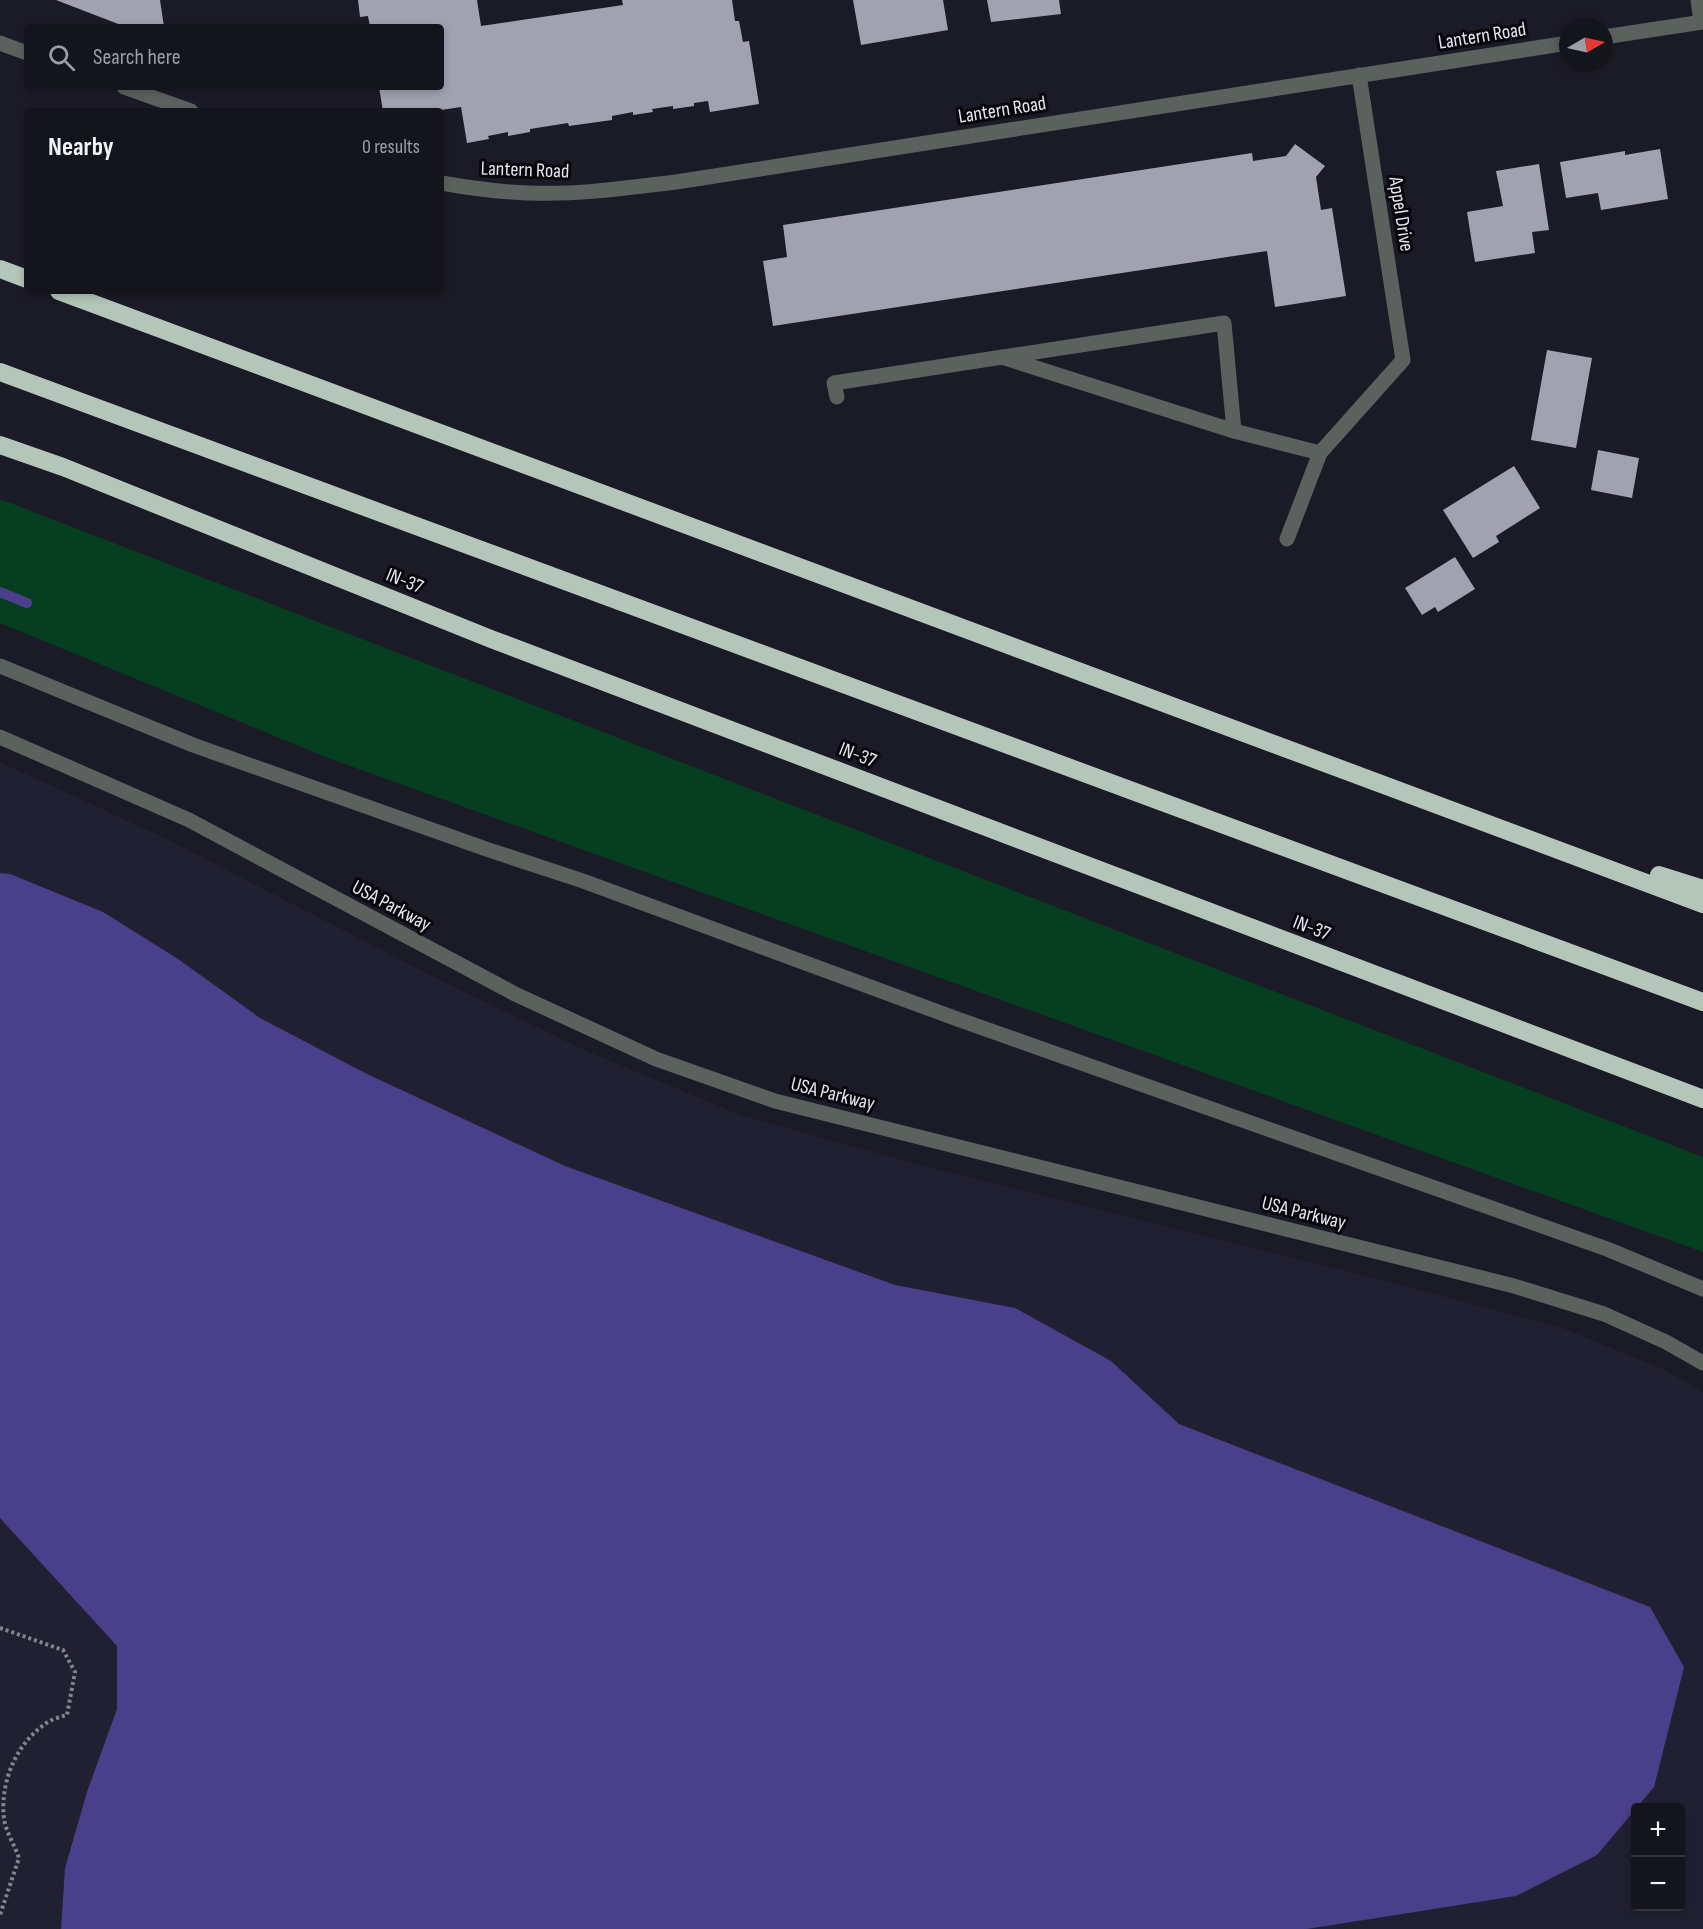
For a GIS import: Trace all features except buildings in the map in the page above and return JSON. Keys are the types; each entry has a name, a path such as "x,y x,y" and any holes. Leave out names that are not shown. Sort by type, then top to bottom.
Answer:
{"highway":[{"path":"0,269 24,278"},
{"path":"67,294 1703,904"},
{"path":"0,372 1703,1002"},
{"name":"IN-37","path":"0,445 63,467 502,644 1703,1099"},
{"path":"1480,820 1703,889"}],"street":[{"path":"1613,36 1702,22 1698,0"},
{"path":"0,43 24,52"},
{"name":"Lantern Road","path":"444,184 483,190 529,193 616,189 768,169 1559,44"},
{"name":"Appel Drive","path":"1320,453 1403,360 1359,75"},
{"path":"132,90 182,108"},
{"path":"837,398 834,383 1224,323 1234,431"},
{"path":"1002,357 1234,431 1320,453 1287,539"},
{"path":"0,666 193,745 584,882 960,1020 1607,1249 1703,1289"},
{"name":"USA Parkway","path":"0,737 189,819 515,994 656,1059 775,1101 1514,1286 1604,1314 1666,1342 1703,1363"}],"path":[{"path":"0,1628 63,1650 75,1672 67,1715 46,1723 23,1743 7,1774 2,1797 4,1821 19,1858 0,1915"}],"shaded area":[{"path":"0,762 167,839 434,977 582,1049 743,1116 927,1167 1350,1272 1563,1328 1667,1371 1703,1392 1703,1929 0,1929"},
{"path":"0,873 10,874 103,912 178,959 260,1018 367,1074 565,1166 895,1285 1015,1308 1111,1361 1179,1424 1650,1607 1684,1667 1654,1787 1641,1803 1631,1803 1631,1814 1597,1855 1516,1896 1307,1929 61,1929 65,1868 87,1792 117,1709 117,1646 0,1518"}],"green space":[{"path":"0,499 1703,1157 1703,1252 328,758 0,623"}],"waterway":[{"path":"0,592 27,603"}]}
